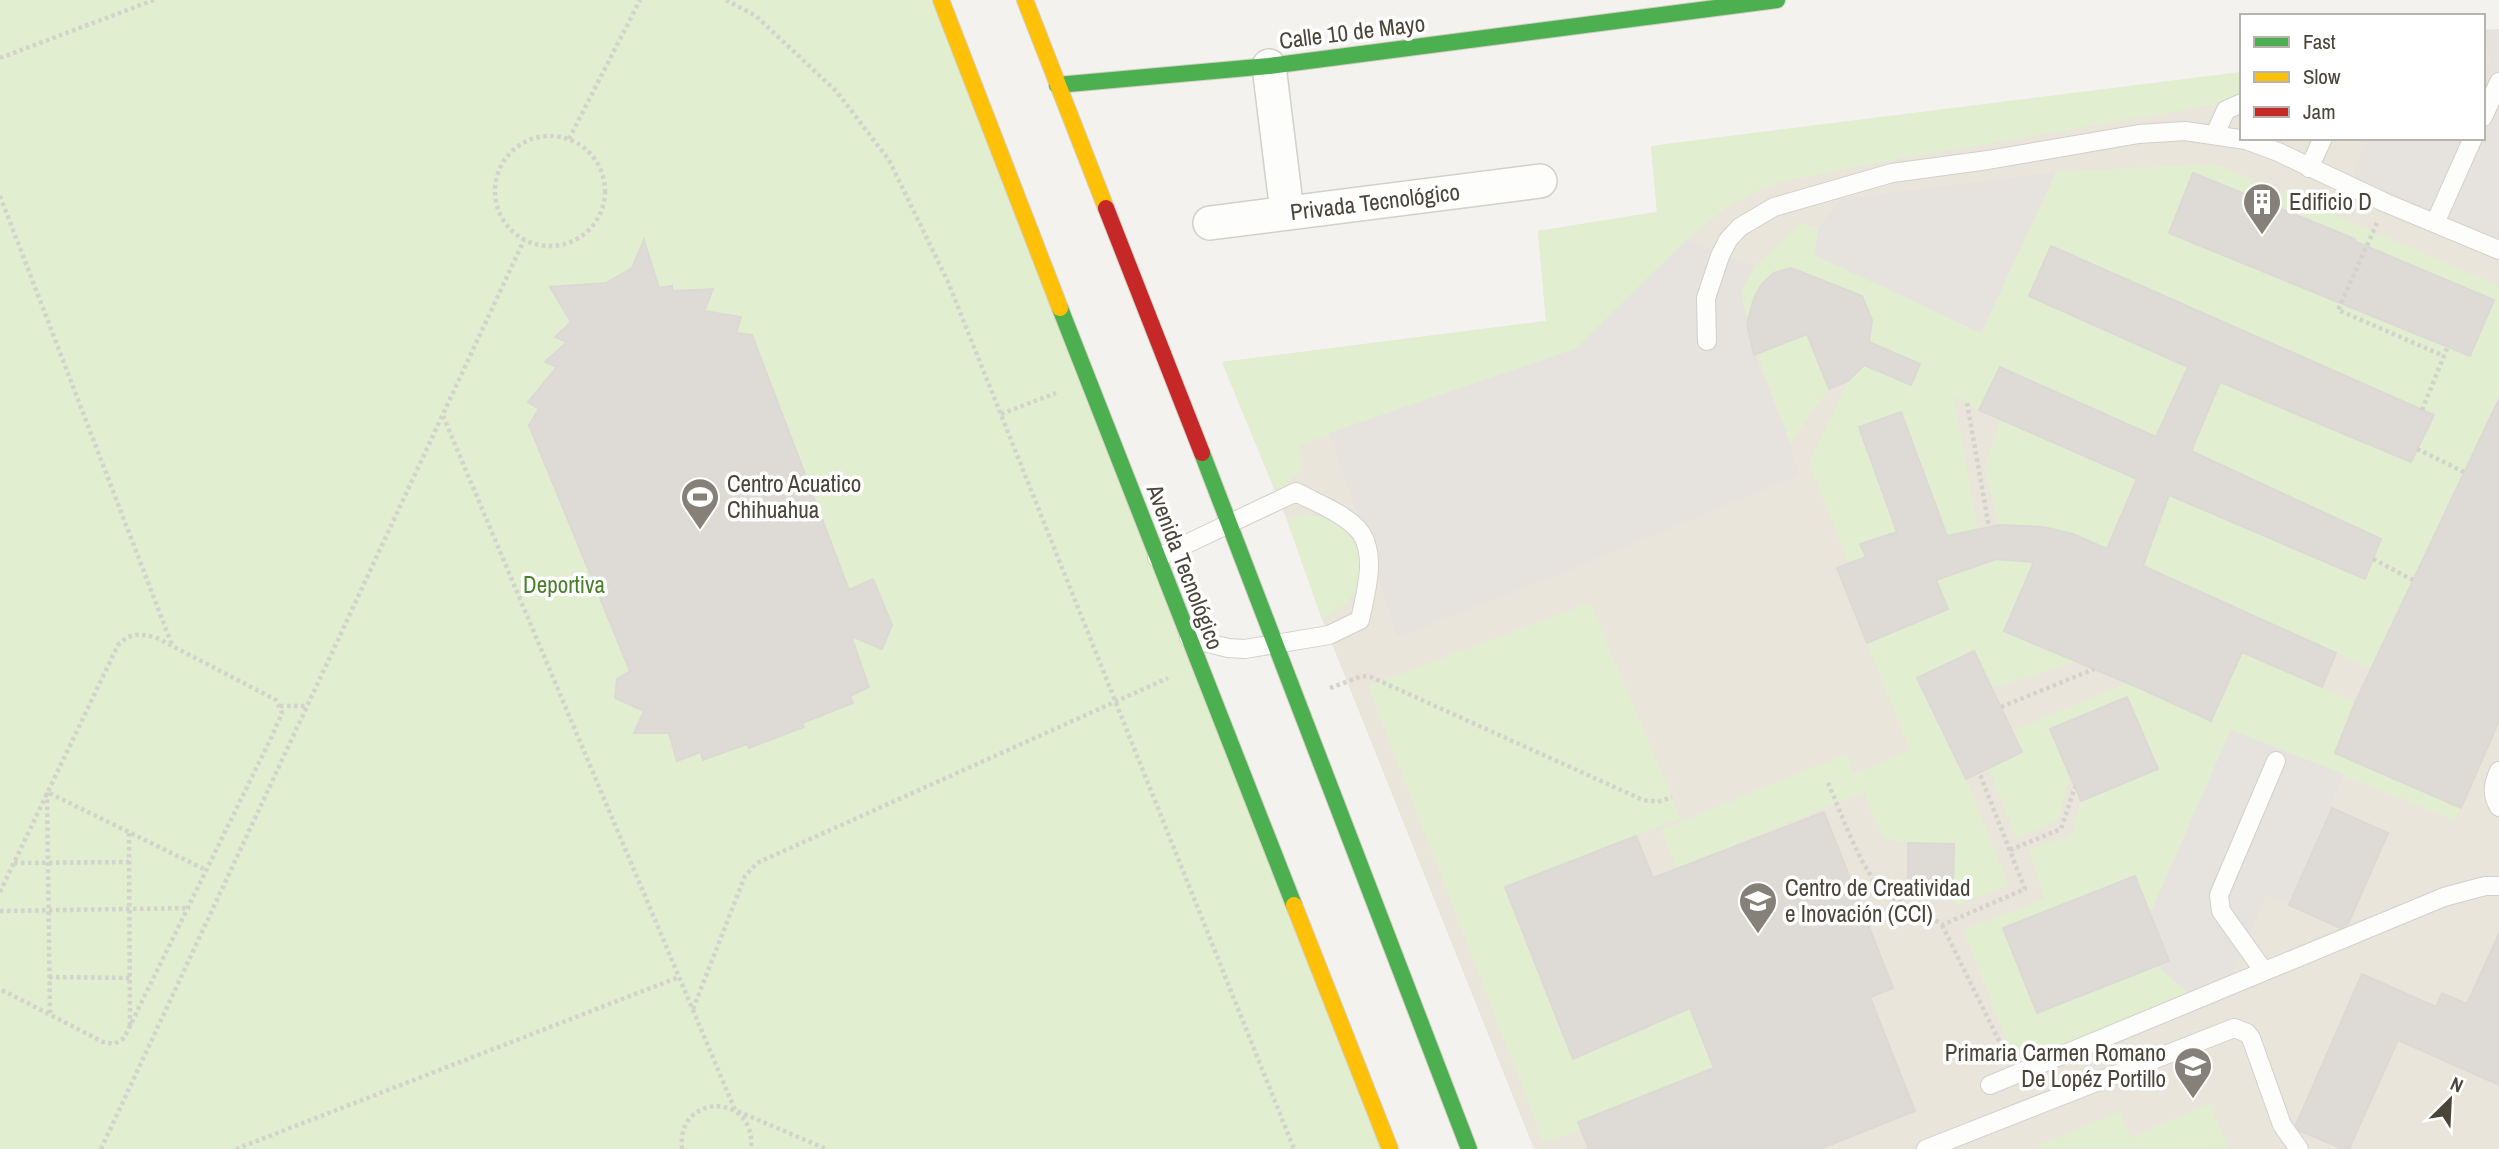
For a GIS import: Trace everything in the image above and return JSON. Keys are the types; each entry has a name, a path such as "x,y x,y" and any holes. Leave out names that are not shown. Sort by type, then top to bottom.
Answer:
{"main road":[{"name":"Avenida Tecnológico","path":"941,0 1390,1149"},
{"path":"1025,0 1277,645 1469,1149"},
{"name":"Calle 10 de Mayo","path":"1058,85 1269,65 1777,0"}],"street":[{"path":"1269,65 1287,212"},
{"name":"Privada Tecnológico","path":"1210,223 1539,181"}],"lane":[{"path":"2485,113 2499,82"},
{"path":"2216,134 2226,110 2240,104"},
{"path":"1707,341 1706,298 1724,248 1740,226 1774,207 1892,173 1988,160 2138,134 2185,131 2240,139"},
{"path":"2246,140 2278,152 2386,203 2498,248"},
{"path":"2309,168 2322,140"},
{"path":"2435,223 2472,140"},
{"path":"1157,558 1296,492 1347,521 1360,533 1366,546 1368,566 1360,620 1329,635 1245,649 1228,648 1189,638"},
{"path":"2263,970 2221,911 2219,895 2276,761"},
{"path":"2499,771 2493,785 2499,807"},
{"path":"1990,1085 2444,897 2485,886 2499,886"},
{"path":"1926,1149 2234,1028 2247,1033 2251,1038 2282,1125 2299,1149"}],"path":[{"path":"0,58 154,0"},
{"path":"569,139 640,0"},
{"path":"726,0 756,16 837,92 889,160 948,282 1294,1149"},
{"path":"551,136 569,139 585,148 596,162 603,179 605,196 600,214 591,229 576,240 559,246 541,246 524,240 509,229 499,213 494,195 496,177 503,161 516,147 533,139 551,136"},
{"path":"0,196 172,645"},
{"path":"2386,203 2338,310 2444,356"},
{"path":"101,1149 524,240"},
{"path":"2422,410 2448,346"},
{"path":"1001,414 1089,380"},
{"path":"1968,404 1989,527"},
{"path":"442,415 735,1110 750,1128 751,1149"},
{"path":"2417,449 2464,472"},
{"path":"2373,559 2413,579"},
{"path":"0,892 118,645 133,634 155,637 172,645 269,694 280,706 282,713 190,908 130,1028 119,1043 109,1044 0,989"},
{"path":"692,1010 745,876 757,863 1199,664"},
{"path":"2001,706 2094,669"},
{"path":"1298,701 1363,676 1371,677 1643,800 1658,802 1672,797"},
{"path":"280,706 307,705"},
{"path":"1942,925 2025,889 1979,772"},
{"path":"1828,783 1866,870 1889,896 1927,913 1942,925 2015,1074"},
{"path":"2010,850 2061,829 2075,787"},
{"path":"47,792 206,870"},
{"path":"47,792 50,1013"},
{"path":"129,833 130,1028"},
{"path":"14,863 129,862"},
{"path":"0,911 190,908"},
{"path":"49,977 130,978"},
{"path":"236,1149 679,978"},
{"path":"682,1149 684,1125 691,1116 712,1106 735,1110 826,1149"}],"shaded area":[{"path":"2499,29 2499,1149 1534,1149 1322,619 1287,520 1222,362 1546,321 1538,231 1657,212 1651,146 2240,72 2240,140 2485,140 2485,30"},
{"path":"2499,29 2499,239 2350,180 2367,140 2485,140 2485,64 2490,63 2485,30"},
{"path":"2056,172 1981,333 1815,255 1818,228 1841,199"},
{"path":"1687,239 1754,267 1741,292 1751,343 1790,443 1799,475 1577,567 1398,637 1329,433 1577,348"},
{"path":"2231,730 2344,774 2289,905 2266,895 2231,978 2188,992 2157,966 2169,961 2150,914"}],"green space":[{"name":"Deportiva","path":"0,0 942,0 1391,1149 0,1149"},
{"path":"2240,72 2240,100 1886,161 1789,180 1761,189 1727,207 1687,239 1577,348 1299,445 1301,470 1277,495 1222,362 1546,321 1538,231 1657,212 1651,146"},
{"path":"2205,164 2224,167 2499,286 2499,399 2371,668 2143,566 2169,495 2365,579 2381,538 2191,451 2220,382 2411,462 2433,415 2051,246 2029,297 2188,367 2156,437 2000,367 1979,410 1954,397 1978,529 1947,536 1900,412 1859,427 1897,532 1860,544 1866,557 1849,563 1809,463 1848,381 1861,363 1899,355 1868,341 1872,320 1862,296 1791,268 1781,269 1766,280 1756,297 1747,324 1741,292 1754,267 1801,223 1818,228 1815,255 1981,333 2056,172"},
{"path":"1807,334 1829,389 1790,443 1757,354"},
{"path":"2001,420 2137,479 2107,549 2054,531 1999,525 1984,467"},
{"path":"1313,515 1333,523 1347,534 1357,548 1361,564 1353,595 1340,609 1322,619 1287,520"},
{"path":"1996,559 2041,567 2085,582 2356,703 2335,753 2461,808 2455,820 2231,730 2150,914 2135,876 2003,928 2037,1013 2157,966 2188,992 2017,1066 1963,930 2044,899 2029,849 2070,837 2081,801 2158,768 2127,697 2050,729 2070,774 2059,820 2016,838 1988,768 2022,752 2012,731 2128,683 2211,721 2235,668 2026,580 2005,631 2076,662 1992,688 1974,651 1917,678 1966,779 2009,885 1956,905 1953,891 1954,844 1908,843 1884,839 1863,792 1677,869 1661,830 1846,754 1855,774 1910,750 1867,643 1948,609 1936,580"},
{"path":"1590,603 1681,818 1505,887 1573,1059 1690,1008 1714,1068 1578,1122 1581,1131 1543,1141 1368,686"},
{"path":"2210,1103 2228,1149 2032,1148 2120,1112 2131,1138"}],"building":[{"path":"2193,173 2355,239 2354,241 2494,300 2470,356 2169,233"},
{"name":"Centro Acuatico Chihuahua","path":"644,240 659,288 672,286 672,291 713,289 704,311 741,317 736,333 752,335 849,590 873,579 892,625 882,649 851,636 869,687 850,696 853,703 802,723 804,727 749,748 747,744 703,760 701,752 677,761 669,733 634,733 644,711 615,698 617,679 630,671 529,425 539,409 528,402 557,367 545,362 567,342 555,337 571,322 550,287 606,283 632,268"},
{"path":"2051,246 2434,415 2411,462 2220,382 2191,451 2381,539 2365,579 2169,495 2143,566 2336,653 2322,687 2242,652 2211,721 2004,631 2034,562 1996,559 1936,580 1948,609 1867,643 1837,568 1866,557 1860,544 1897,532 1859,427 1901,412 1947,536 1999,525 2043,527 2073,534 2107,549 2137,479 1979,410 2000,367 2156,437 2188,367 2029,296"},
{"path":"1791,268 1862,296 1872,320 1869,342 1920,364 1911,385 1864,365 1848,381 1829,389 1807,334 1754,355 1747,324 1754,298 1762,284 1774,273"},
{"path":"2499,399 2499,721 2461,808 2335,753 2355,703"},
{"path":"1974,651 2022,752 1966,779 1917,678"},
{"path":"2127,697 2158,769 2081,801 2050,729"},
{"path":"2332,808 2388,833 2348,924 2340,928 2289,905"},
{"path":"1824,812 1893,988 1870,997 1915,1111 1820,1149 1589,1149 1578,1122 1714,1068 1690,1008 1573,1059 1505,887 1636,836 1653,878"},
{"path":"1908,843 1954,844 1953,891 1908,890"},
{"path":"2135,876 2169,961 2037,1013 2003,928"},
{"path":"2499,934 2499,1085 2398,1040 2349,1149 2300,1131 2296,1125 2362,974 2436,1007 2442,993 2467,1004"}],"traffic: fast":[{"path":"1057,85 1269,66 1777,0"},
{"path":"1060,308 1294,905"},
{"path":"1202,453 1469,1149"}],"traffic: slow":[{"path":"941,0 1060,308"},
{"path":"1025,0 1106,208"},
{"path":"1294,905 1390,1149"}],"traffic: jam":[{"path":"1106,208 1202,453"}],"place":[{"name":"Edificio D","path":"2262,236"},
{"name":"Centro Acuatico Chihuahua","path":"700,531"},
{"name":"Centro de Creatividad e Inovación (CCI)","path":"1758,935"},
{"name":"Primaria Carmen Romano De Lopéz Portillo","path":"2193,1100"}]}
